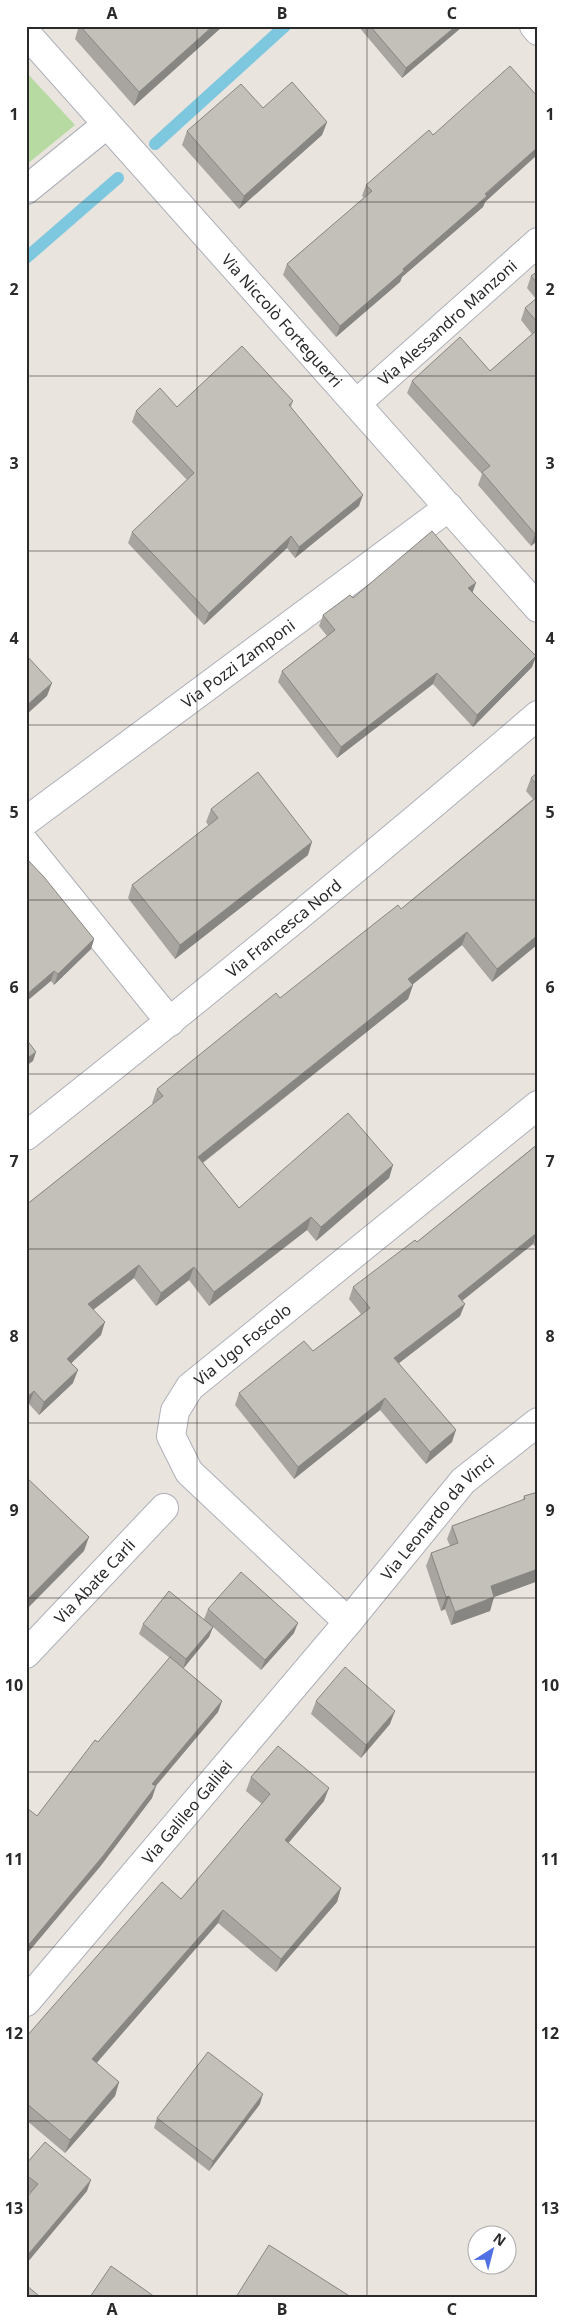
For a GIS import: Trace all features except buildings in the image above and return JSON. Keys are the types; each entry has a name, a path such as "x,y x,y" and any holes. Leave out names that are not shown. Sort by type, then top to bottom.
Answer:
{"street":[{"path":"534,26 538,31"},
{"name":"Via Niccolò Forteguerri","path":"26,33 538,608"},
{"path":"26,190 106,125"},
{"name":"Via Alessandro Manzoni","path":"357,403 538,242"},
{"name":"Via Pozzi Zamponi","path":"26,821 448,507"},
{"name":"Via Francesca Nord","path":"26,1136 170,1022 386,845 538,715"},
{"path":"26,844 170,1022"},
{"name":"Via Ugo Foscolo","path":"348,1622 189,1472 171,1436 176,1411 190,1387 538,1105"},
{"name":"Via Leonardo da Vinci","path":"348,1622 463,1481 527,1445 538,1422"},
{"name":"Via Abate Carli","path":"26,1654 164,1508"},
{"name":"Via Galileo Galilei","path":"26,2002 348,1622"}],"green space":[{"path":"26,72 75,125 26,165"}],"waterway":[{"path":"155,144 285,26"},
{"path":"26,258 118,178"}]}
